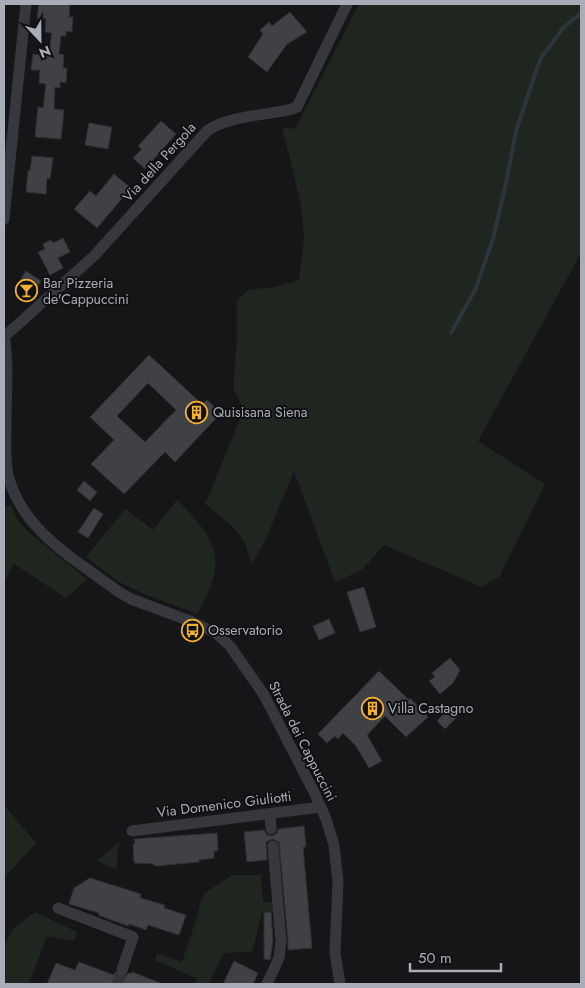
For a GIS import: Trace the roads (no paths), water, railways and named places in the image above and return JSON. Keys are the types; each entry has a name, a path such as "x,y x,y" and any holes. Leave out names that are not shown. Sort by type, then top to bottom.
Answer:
{"street":[{"path":"4,219 26,4"},
{"name":"Via della Pergola","path":"4,337 94,256 207,131 220,124 297,107 347,4"},
{"name":"Strada dei Cappuccini","path":"4,337 7,469 13,490 25,514 44,535 119,592 131,599 212,630 227,643 264,695 321,807 332,836 338,866 335,953 340,984"},
{"name":"Via Domenico Giuliotti","path":"132,830 321,807"},
{"path":"270,814 271,830"},
{"path":"267,984 279,958 281,941 273,846"},
{"path":"58,908 133,937 122,970"}],"waterway":[{"path":"451,333 476,288 493,239 516,131 541,58 564,27 581,13"}],"tunnel":[{"path":"117,984 122,970"}],"place":[{"name":"Bar Pizzeria de'Cappuccini","path":"27,291"},
{"name":"Quisisana Siena","path":"197,412"},
{"name":"Osservatorio","path":"192,630"},
{"name":"Villa Castagno","path":"372,708"}]}
